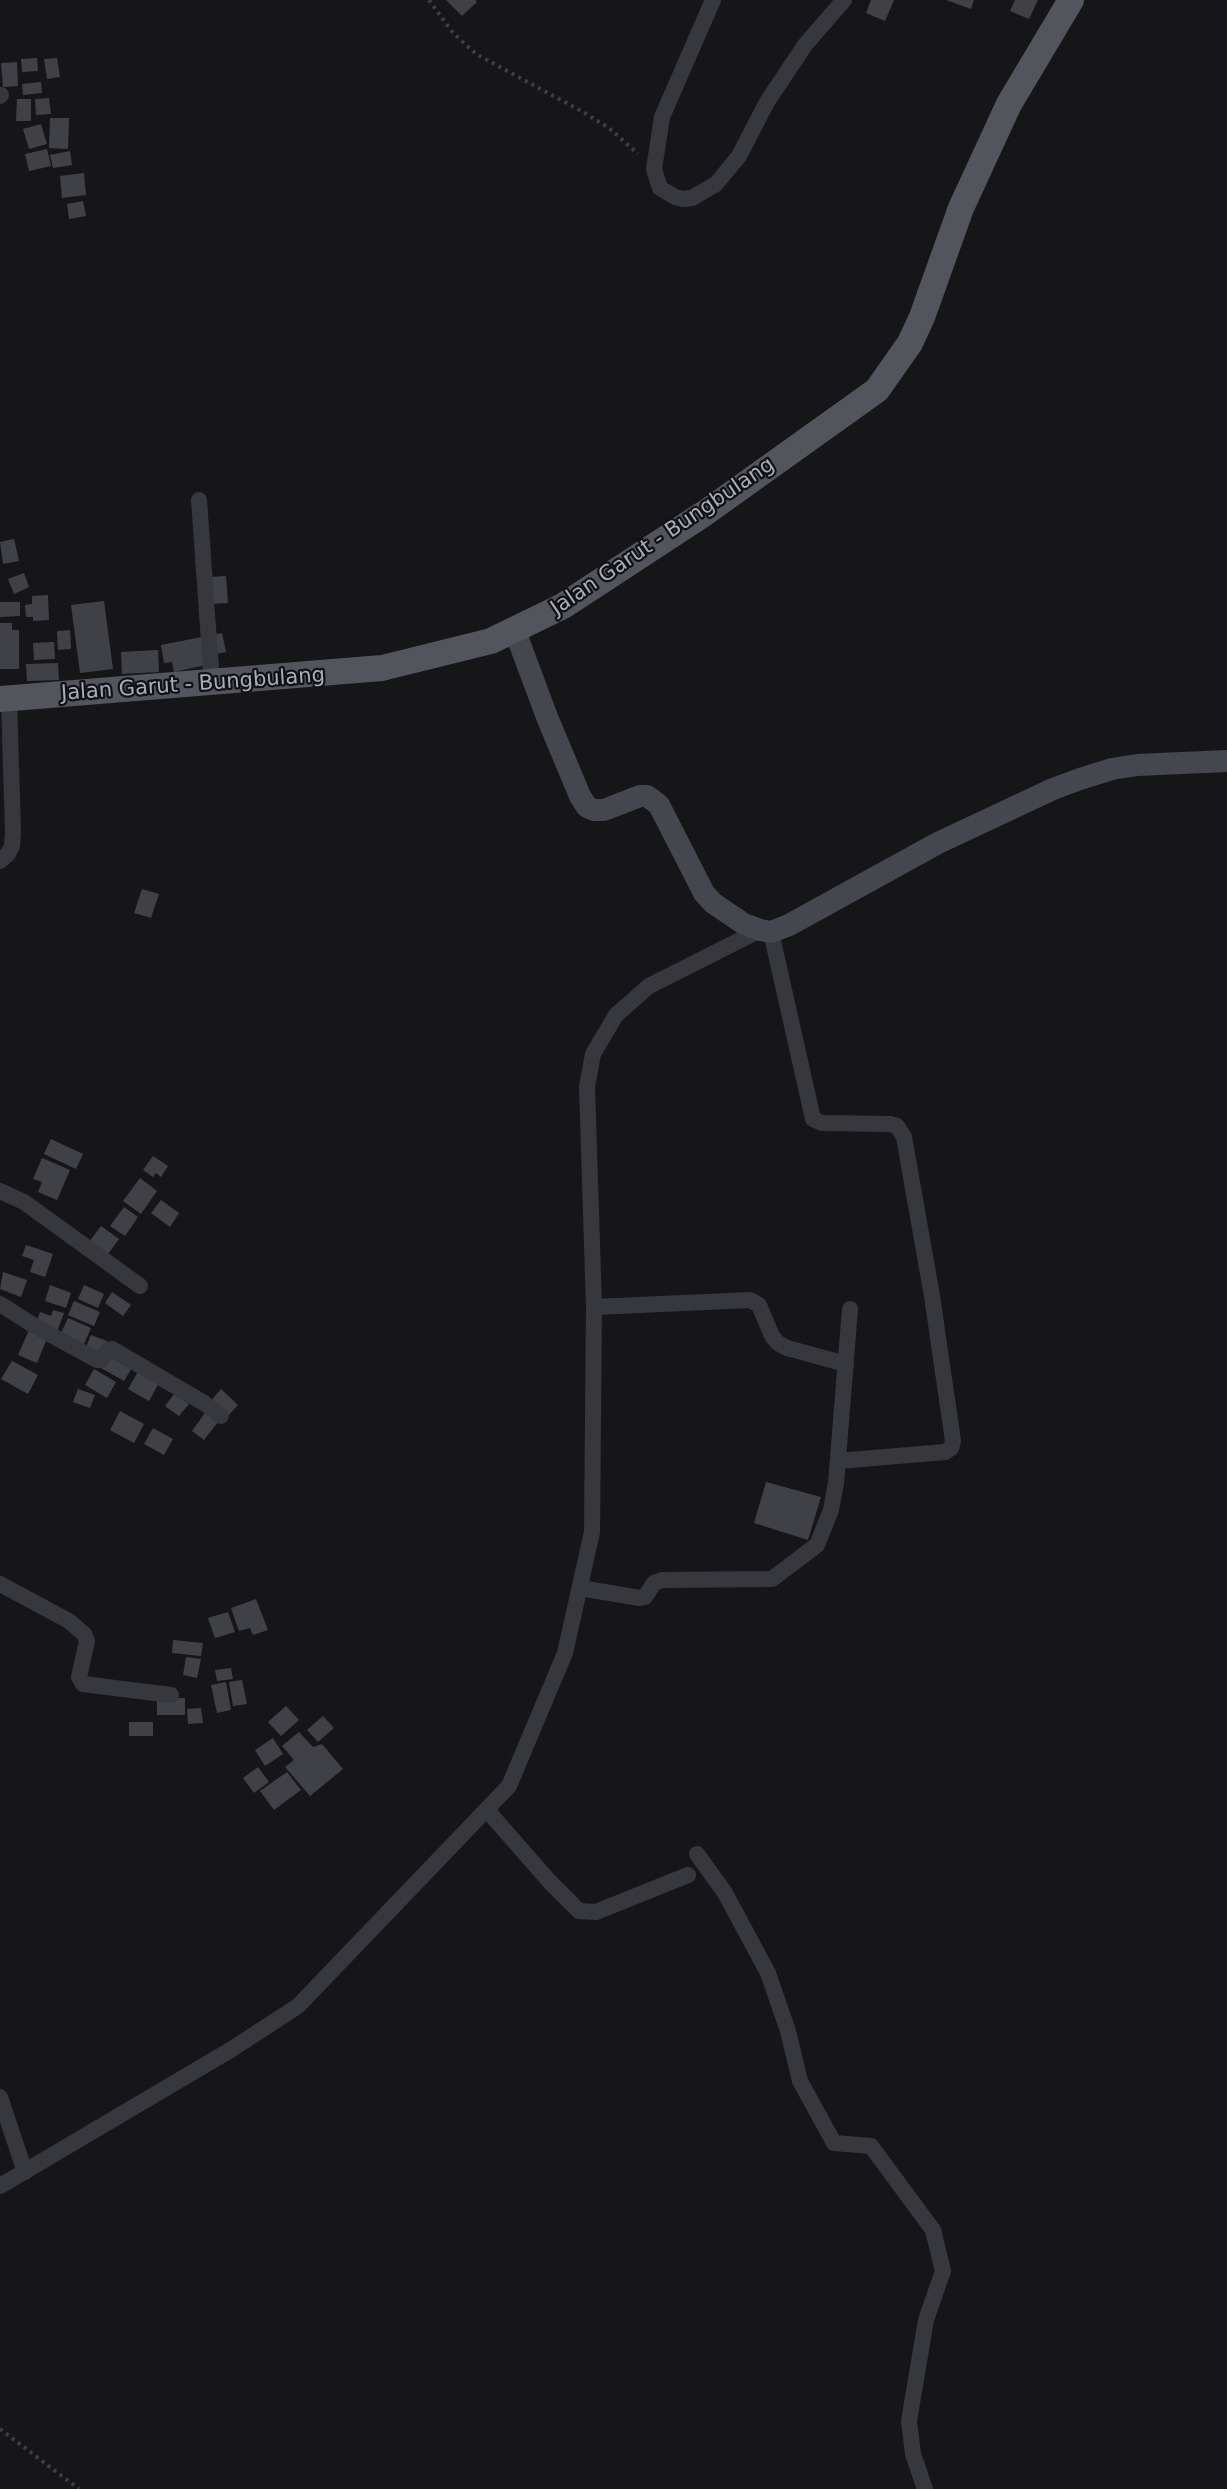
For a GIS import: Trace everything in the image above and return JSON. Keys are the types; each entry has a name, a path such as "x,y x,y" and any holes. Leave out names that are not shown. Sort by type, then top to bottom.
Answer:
{"main road":[{"name":"Jalan Garut - Bungbulang","path":"5,699 382,669 451,653 515,631 563,606 705,513 877,390 910,343 922,317 961,208 1010,104 1071,0"}],"street":[{"path":"713,0 662,117 654,169 660,188 675,197 692,198 716,184 739,156 767,102 805,45 844,0"},
{"path":"199,500 212,684"},
{"path":"515,631 547,717 580,796 587,807 604,810 640,796 647,796 659,805 704,893 744,924 766,931"},
{"path":"0,861 8,854 12,846 13,832 5,699"},
{"path":"0,2186 232,2049 298,2006 509,1786 565,1653 592,1532 594,1307 587,1087 593,1054 616,1015 649,986 766,931 789,925 947,839 1053,789 1112,769 1227,761"},
{"path":"766,931 813,1119 822,1123 890,1124 897,1126 904,1137 932,1296 953,1441 951,1448 945,1452 838,1461"},
{"path":"0,1191 24,1202 140,1286"},
{"path":"594,1307 750,1300 759,1305 772,1336 778,1342 787,1348 846,1364"},
{"path":"0,1304 97,1360 101,1360 108,1350 112,1349 204,1403 221,1416"},
{"path":"580,1588 645,1598 654,1583 662,1580 772,1579 817,1545 831,1510 838,1461 850,1309"},
{"path":"0,1584 69,1622 84,1634 87,1641 79,1677 83,1684 171,1695"},
{"path":"487,1810 549,1881 579,1911 596,1912 687,1875"},
{"path":"697,1854 725,1893 768,1973 788,2031 800,2081 834,2143 871,2146 933,2230 943,2271 926,2320 909,2421 913,2454 925,2489"},
{"path":"0,2097 25,2172"}],"path":[{"path":"429,0 453,33 476,54 609,128 654,169"},
{"path":"0,2429 79,2489"}],"building":[{"path":"446,0 475,0 477,2 462,16"},
{"path":"871,0 894,0 885,21 866,13"},
{"path":"946,0 974,0 971,9"},
{"path":"1015,0 1038,0 1029,19 1010,11"},
{"path":"37,58 38,71 22,72 21,59"},
{"path":"57,58 60,77 47,79 44,59"},
{"path":"17,62 18,86 3,87 1,63"},
{"path":"41,82 42,93 23,95 22,84"},
{"path":"49,98 51,114 36,115 35,99"},
{"path":"17,99 31,99 31,121 16,121"},
{"path":"50,118 69,118 68,149 49,148"},
{"path":"41,124 47,144 29,149 23,129"},
{"path":"47,149 51,166 29,171 25,154"},
{"path":"70,151 72,165 53,168 50,155"},
{"path":"84,173 86,195 62,198 60,176"},
{"path":"83,201 86,216 69,219 67,204"},
{"path":"14,539 19,561 3,564 0,542"},
{"path":"24,573 29,587 14,594 8,579"},
{"path":"226,576 228,603 211,604 210,577"},
{"path":"48,595 49,620 33,621 33,617 26,617 25,605 32,604 32,596"},
{"path":"104,601 113,669 80,673 71,605"},
{"path":"0,602 20,602 20,616 0,617"},
{"path":"0,623 12,623 12,630 19,630 19,669 0,669"},
{"path":"70,630 71,649 58,650 57,631"},
{"path":"222,633 226,652 204,656 206,665 174,672 172,662 164,663 161,645"},
{"path":"54,642 55,659 34,660 33,643"},
{"path":"158,650 159,672 122,674 121,652"},
{"path":"58,663 59,680 27,681 26,664"},
{"path":"142,889 159,894 151,918 134,913"},
{"path":"51,1139 83,1154 76,1169 44,1154"},
{"path":"153,1156 168,1166 161,1177 156,1173 153,1177 143,1170"},
{"path":"42,1158 70,1170 57,1200 38,1192 42,1182 33,1179"},
{"path":"140,1178 157,1191 141,1214 123,1201"},
{"path":"161,1200 179,1213 170,1227 151,1213"},
{"path":"124,1207 138,1217 125,1236 110,1226"},
{"path":"101,1226 119,1239 108,1254 89,1242"},
{"path":"26,1245 53,1254 45,1277 30,1272 34,1260 22,1256"},
{"path":"3,1272 27,1280 21,1297 0,1289"},
{"path":"50,1285 71,1293 66,1308 45,1301"},
{"path":"84,1285 104,1294 98,1308 78,1299"},
{"path":"112,1292 131,1305 123,1316 105,1303"},
{"path":"74,1301 100,1312 94,1326 68,1315"},
{"path":"53,1310 64,1313 57,1332 36,1325 40,1312 51,1316"},
{"path":"68,1318 91,1328 84,1344 61,1333"},
{"path":"30,1328 48,1336 37,1363 18,1355"},
{"path":"91,1335 107,1341 102,1355 85,1349"},
{"path":"110,1353 133,1366 124,1381 101,1368"},
{"path":"12,1361 38,1375 28,1394 1,1379"},
{"path":"94,1369 116,1382 107,1398 85,1385"},
{"path":"139,1370 160,1381 149,1401 128,1389"},
{"path":"78,1389 95,1395 90,1408 73,1402"},
{"path":"221,1389 238,1405 227,1417 210,1402"},
{"path":"174,1394 189,1404 179,1416 165,1406"},
{"path":"120,1411 144,1424 134,1443 110,1430"},
{"path":"205,1413 218,1422 204,1440 192,1431"},
{"path":"153,1428 173,1439 164,1455 144,1444"},
{"path":"766,1482 821,1497 808,1540 754,1523"},
{"path":"256,1599 268,1630 253,1635 250,1628 239,1631 231,1608"},
{"path":"228,1612 235,1632 215,1638 208,1618"},
{"path":"173,1640 203,1643 201,1656 172,1653"},
{"path":"186,1657 201,1659 197,1678 183,1675"},
{"path":"231,1668 233,1679 217,1681 215,1670"},
{"path":"242,1680 247,1704 233,1706 229,1682"},
{"path":"226,1682 231,1710 217,1713 211,1685"},
{"path":"185,1698 185,1715 157,1715 157,1699"},
{"path":"286,1706 299,1720 281,1736 268,1722"},
{"path":"201,1708 203,1723 188,1724 187,1709"},
{"path":"323,1716 334,1728 318,1742 307,1730"},
{"path":"129,1722 153,1722 153,1736 129,1736"},
{"path":"299,1732 313,1747 322,1744 343,1769 310,1796 285,1767 294,1760 282,1746"},
{"path":"273,1738 283,1754 265,1766 255,1750"},
{"path":"258,1767 269,1782 254,1793 243,1778"},
{"path":"287,1772 301,1790 274,1810 260,1791"}]}
